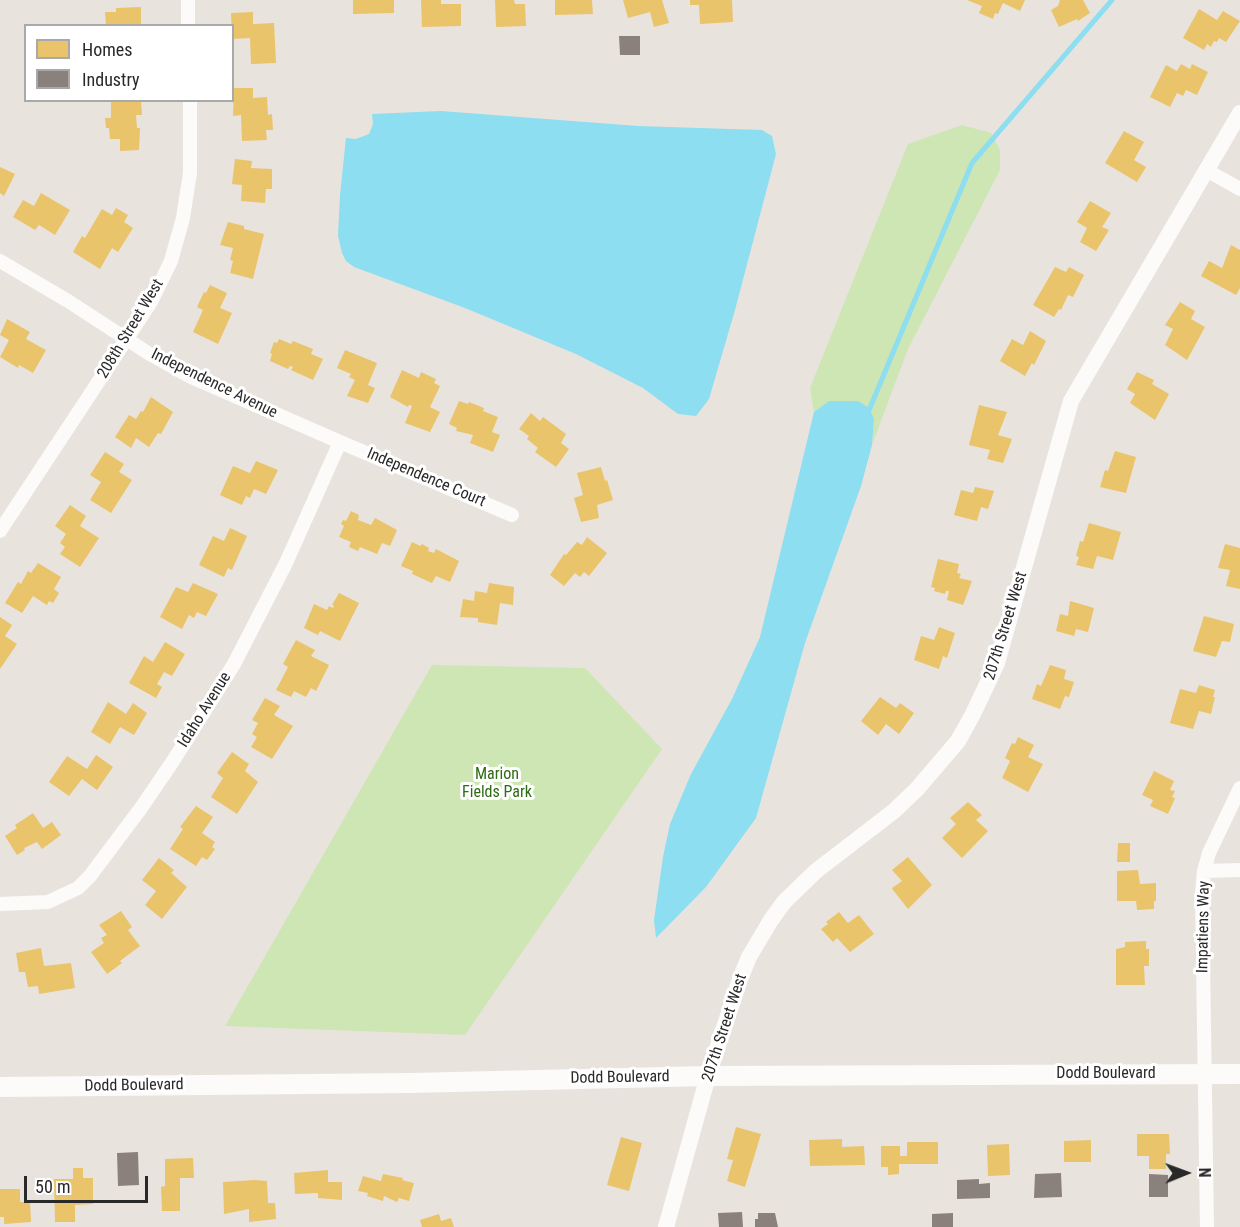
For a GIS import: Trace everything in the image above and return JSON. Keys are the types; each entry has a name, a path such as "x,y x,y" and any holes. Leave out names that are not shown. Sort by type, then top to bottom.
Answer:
{"main road":[{"name":"Dodd Boulevard","path":"0,1087 411,1083 708,1076 1240,1074"}],"street":[{"path":"188,0 188,24"},
{"name":"208th Street West","path":"0,531 152,302 171,261 183,218 190,172 190,102"},
{"name":"207th Street West","path":"666,1227 708,1076 749,957 771,920 792,894 816,871 894,811 918,789 958,741 997,663 1071,401 1240,112"},
{"path":"1206,170 1240,189"},
{"name":"Independence Avenue","path":"0,261 189,376 340,442"},
{"name":"Independence Court","path":"340,442 512,514"},
{"name":"Idaho Avenue","path":"0,904 48,902 78,888 90,876 141,808 239,654 286,563 340,442"},
{"name":"Impatiens Way","path":"1207,1227 1202,893 1204,871 1209,853 1240,788"},
{"path":"1204,871 1240,870"}],"green space":[{"path":"962,125 991,133 1000,150 1000,170 908,349 872,445 874,419 829,401 814,412 810,388 908,144"},
{"name":"Marion Fields Park","path":"432,665 585,668 662,749 465,1035 225,1026"}],"water":[{"path":"441,111 638,126 762,130 772,136 776,154 735,310 709,399 696,416 678,414 643,388 576,354 465,308 354,267 346,261 338,236 346,138 356,139 369,134 373,124 372,114"},
{"path":"829,401 858,401 869,408 874,419 872,445 861,486 805,643 756,818 706,887 656,938 654,920 670,824 691,774 732,699 760,637 814,412"}],"building: Homes":[{"path":"353,0 394,0 394,13 353,14"},
{"path":"421,0 441,0 441,4 461,4 461,26 422,27"},
{"path":"495,0 514,0 515,4 525,4 526,26 496,27"},
{"path":"555,0 592,0 593,14 555,15"},
{"path":"623,0 662,0 669,23 654,27 650,12 628,18"},
{"path":"690,0 732,0 733,22 700,24 699,5 690,5"},
{"path":"967,0 1025,0 1020,11 1003,3 993,19 979,13 982,6"},
{"path":"1060,0 1083,0 1090,13 1078,21 1077,19 1059,27 1051,10 1058,6"},
{"path":"141,7 141,24 106,24 105,12 116,12 116,8"},
{"path":"1199,9 1217,20 1223,11 1240,21 1226,42 1219,38 1211,47 1207,44 1204,50 1183,38"},
{"path":"253,12 253,24 274,23 276,63 251,64 250,38 234,39 231,13"},
{"path":"1181,64 1190,69 1192,64 1208,72 1197,95 1186,90 1183,96 1177,93 1170,107 1150,97 1166,65 1177,71"},
{"path":"234,88 253,88 253,98 267,97 268,115 272,114 273,130 266,130 267,140 242,141 241,115 233,116"},
{"path":"111,102 141,102 142,115 136,115 137,128 140,128 139,150 120,151 120,139 110,139 105,118 111,118"},
{"path":"1124,131 1144,142 1134,160 1146,167 1137,182 1105,163"},
{"path":"235,159 252,161 251,168 272,169 272,189 266,189 265,203 241,201 242,185 232,184"},
{"path":"0,167 15,174 4,196 0,193"},
{"path":"41,193 70,210 55,235 39,225 35,230 13,217 23,200 34,206"},
{"path":"1090,201 1111,213 1102,227 1109,230 1096,251 1080,242 1087,228 1077,222"},
{"path":"116,208 128,215 124,222 133,228 118,252 112,248 100,269 73,252 82,236 85,238 102,209 112,215"},
{"path":"228,222 264,234 253,279 230,273 233,248 220,245"},
{"path":"1231,245 1240,250 1240,288 1236,295 1201,276 1209,261 1222,268"},
{"path":"1055,267 1066,272 1069,267 1084,275 1073,297 1068,295 1061,310 1059,309 1054,317 1033,305"},
{"path":"210,285 227,293 220,308 232,313 218,344 193,332 203,310 197,307"},
{"path":"1180,302 1195,311 1191,319 1205,327 1187,360 1165,345 1173,329 1165,325"},
{"path":"7,319 30,332 26,339 46,350 33,373 19,365 18,368 0,357 9,340 0,335"},
{"path":"1030,331 1046,341 1034,365 1032,363 1025,376 1000,361 1012,339 1023,345"},
{"path":"279,339 291,344 293,341 313,349 311,354 323,359 313,380 291,370 293,367 290,366 288,369 270,361 274,342 277,343"},
{"path":"345,350 377,363 368,385 375,388 368,403 347,396 355,380 349,377 351,374 337,368"},
{"path":"402,370 419,378 421,372 436,379 434,383 440,386 430,407 440,412 430,432 405,423 412,406 408,407 390,397"},
{"path":"1137,372 1154,380 1152,384 1169,394 1155,420 1130,403 1135,394 1127,389"},
{"path":"151,397 173,412 161,434 158,433 149,447 136,438 131,448 115,437 129,415 136,419 141,411 143,412"},
{"path":"459,401 484,408 483,411 498,417 492,432 500,435 493,452 470,443 473,435 456,431 457,428 449,424"},
{"path":"979,405 1007,412 998,435 1012,439 1003,463 987,459 990,450 969,445"},
{"path":"531,413 540,421 543,417 566,434 561,443 569,449 556,467 535,452 538,448 527,439 529,436 519,429"},
{"path":"1115,451 1136,457 1126,493 1100,487 1105,470 1108,471"},
{"path":"105,452 124,464 119,472 132,480 111,513 90,500 101,482 90,475"},
{"path":"256,461 278,470 266,494 254,489 250,498 246,496 242,505 220,495 233,466 250,473"},
{"path":"601,467 613,500 597,505 599,518 581,522 574,498 583,495 577,473"},
{"path":"975,487 994,491 988,509 981,507 977,521 954,515 961,490 973,493"},
{"path":"70,505 86,516 80,526 99,538 80,567 60,554 65,547 60,543 66,534 55,526"},
{"path":"351,511 359,515 358,520 371,525 375,518 397,530 390,546 382,543 377,554 360,547 358,551 349,547 351,542 339,537 344,526 341,524 343,520 346,521"},
{"path":"1089,523 1121,532 1113,560 1097,556 1093,569 1076,565 1080,541 1083,542"},
{"path":"230,528 247,536 232,570 228,568 224,577 199,565 213,536 224,541"},
{"path":"587,537 607,553 589,576 584,572 580,577 575,573 564,586 550,575 564,554 566,555 577,542 582,545"},
{"path":"412,542 420,546 422,544 429,548 428,551 434,553 436,549 459,561 450,582 436,576 432,583 401,566"},
{"path":"1225,544 1240,548 1240,589 1226,586 1230,570 1218,568"},
{"path":"938,559 959,564 957,573 961,574 959,578 972,581 963,605 947,600 949,591 945,594 934,591 935,588 931,587"},
{"path":"38,563 61,577 54,589 59,593 53,603 49,601 47,605 33,596 22,613 5,603 18,582 21,584 28,571 31,573"},
{"path":"193,583 218,594 206,616 197,612 194,618 189,615 182,629 160,617 176,587 188,592"},
{"path":"489,583 514,587 513,605 500,603 497,625 478,622 478,618 460,617 463,599 474,601 475,591 487,593"},
{"path":"339,593 359,603 340,641 320,631 318,635 304,628 314,604 327,610 329,606 333,608 332,605"},
{"path":"1070,601 1094,608 1088,632 1076,629 1074,636 1056,631 1060,614 1068,616"},
{"path":"1204,616 1234,624 1230,642 1222,641 1216,657 1193,651"},
{"path":"0,617 12,625 5,636 17,644 0,669"},
{"path":"939,627 955,633 947,658 943,656 939,669 914,660 921,636 934,640"},
{"path":"296,640 315,650 311,656 329,665 316,691 311,688 306,697 294,691 291,697 276,690 288,667 283,664"},
{"path":"165,642 185,654 172,676 164,672 157,684 162,687 156,698 129,683 144,656 153,662"},
{"path":"1050,665 1066,670 1064,679 1074,682 1069,697 1065,696 1060,709 1032,699 1037,684 1041,686"},
{"path":"1199,685 1215,690 1211,714 1199,711 1193,729 1170,723 1180,689 1196,693"},
{"path":"880,697 896,708 900,703 914,713 899,734 886,724 878,735 861,721"},
{"path":"265,698 280,706 274,715 293,726 272,759 251,747 257,737 252,734 258,723 252,720"},
{"path":"108,702 126,714 133,703 147,713 134,735 120,727 110,744 91,732"},
{"path":"1018,737 1034,745 1028,757 1043,764 1028,792 1002,778 1010,761 1005,758 1012,743 1015,744"},
{"path":"232,752 249,764 245,771 258,782 237,814 211,797 223,778 217,773"},
{"path":"96,755 113,767 97,790 82,779 69,796 49,782 67,756 87,769"},
{"path":"1154,771 1174,781 1170,790 1175,791 1172,797 1175,798 1168,814 1150,806 1153,800 1142,795"},
{"path":"968,802 982,815 976,820 988,831 962,858 942,838 956,824 950,818"},
{"path":"196,806 213,817 202,833 215,842 212,847 215,849 207,860 202,857 196,866 170,849 183,829 180,827"},
{"path":"33,813 43,828 52,822 61,835 42,849 37,842 24,848 25,850 17,855 5,836 17,828 15,825"},
{"path":"1118,843 1130,843 1130,862 1117,862"},
{"path":"908,857 932,885 908,909 892,888 902,881 892,870"},
{"path":"159,858 174,870 171,873 187,887 162,919 145,905 156,891 142,880"},
{"path":"1138,870 1140,884 1156,883 1154,909 1137,910 1136,901 1117,901 1117,871"},
{"path":"121,911 132,927 128,930 140,946 107,974 91,952 104,943 101,938 107,935 99,925"},
{"path":"839,912 848,923 859,915 874,934 850,952 837,938 833,942 821,929"},
{"path":"1146,941 1146,949 1149,949 1149,966 1144,966 1145,985 1116,985 1116,949 1125,947 1125,942"},
{"path":"41,948 44,966 71,963 75,988 39,994 38,986 28,987 25,972 19,972 16,953"},
{"path":"736,1127 761,1134 745,1187 727,1181 733,1160 727,1159"},
{"path":"1137,1134 1169,1134 1170,1154 1166,1154 1166,1169 1149,1169 1149,1156 1137,1156"},
{"path":"621,1137 642,1143 629,1191 607,1185"},
{"path":"842,1139 842,1147 864,1146 865,1165 810,1166 809,1140"},
{"path":"1091,1140 1091,1162 1064,1162 1064,1141"},
{"path":"907,1142 938,1142 938,1164 899,1164 899,1174 888,1175 888,1167 881,1167 881,1146 900,1146 900,1156 907,1156"},
{"path":"1009,1144 1010,1175 988,1176 987,1145"},
{"path":"193,1158 194,1178 180,1178 180,1211 162,1211 161,1187 165,1186 165,1159"},
{"path":"73,1168 83,1168 83,1178 93,1178 93,1204 75,1205 75,1222 55,1222 54,1179 73,1179"},
{"path":"328,1170 328,1182 342,1182 342,1200 318,1198 318,1193 295,1194 294,1173"},
{"path":"383,1174 414,1183 409,1201 399,1198 397,1202 384,1196 383,1201 367,1196 368,1193 358,1191 363,1176 381,1181"},
{"path":"267,1181 268,1203 275,1203 276,1219 249,1222 249,1209 224,1214 223,1182"},
{"path":"0,1189 20,1189 20,1202 30,1202 31,1222 4,1224 4,1217 0,1217"},
{"path":"439,1214 441,1221 451,1218 454,1227 422,1227 420,1220"}],"building: Industry":[{"path":"619,36 640,36 640,55 620,55"},
{"path":"138,1152 139,1185 118,1186 117,1153"},
{"path":"1061,1173 1062,1197 1034,1198 1035,1174"},
{"path":"1149,1174 1168,1175 1168,1197 1149,1197"},
{"path":"979,1179 979,1184 990,1183 990,1198 957,1199 957,1180"},
{"path":"742,1212 743,1227 719,1227 718,1213"},
{"path":"758,1213 775,1213 778,1227 755,1227"},
{"path":"953,1213 953,1227 932,1227 932,1214"}],"waterway":[{"path":"867,415 972,163 1112,0"}]}
